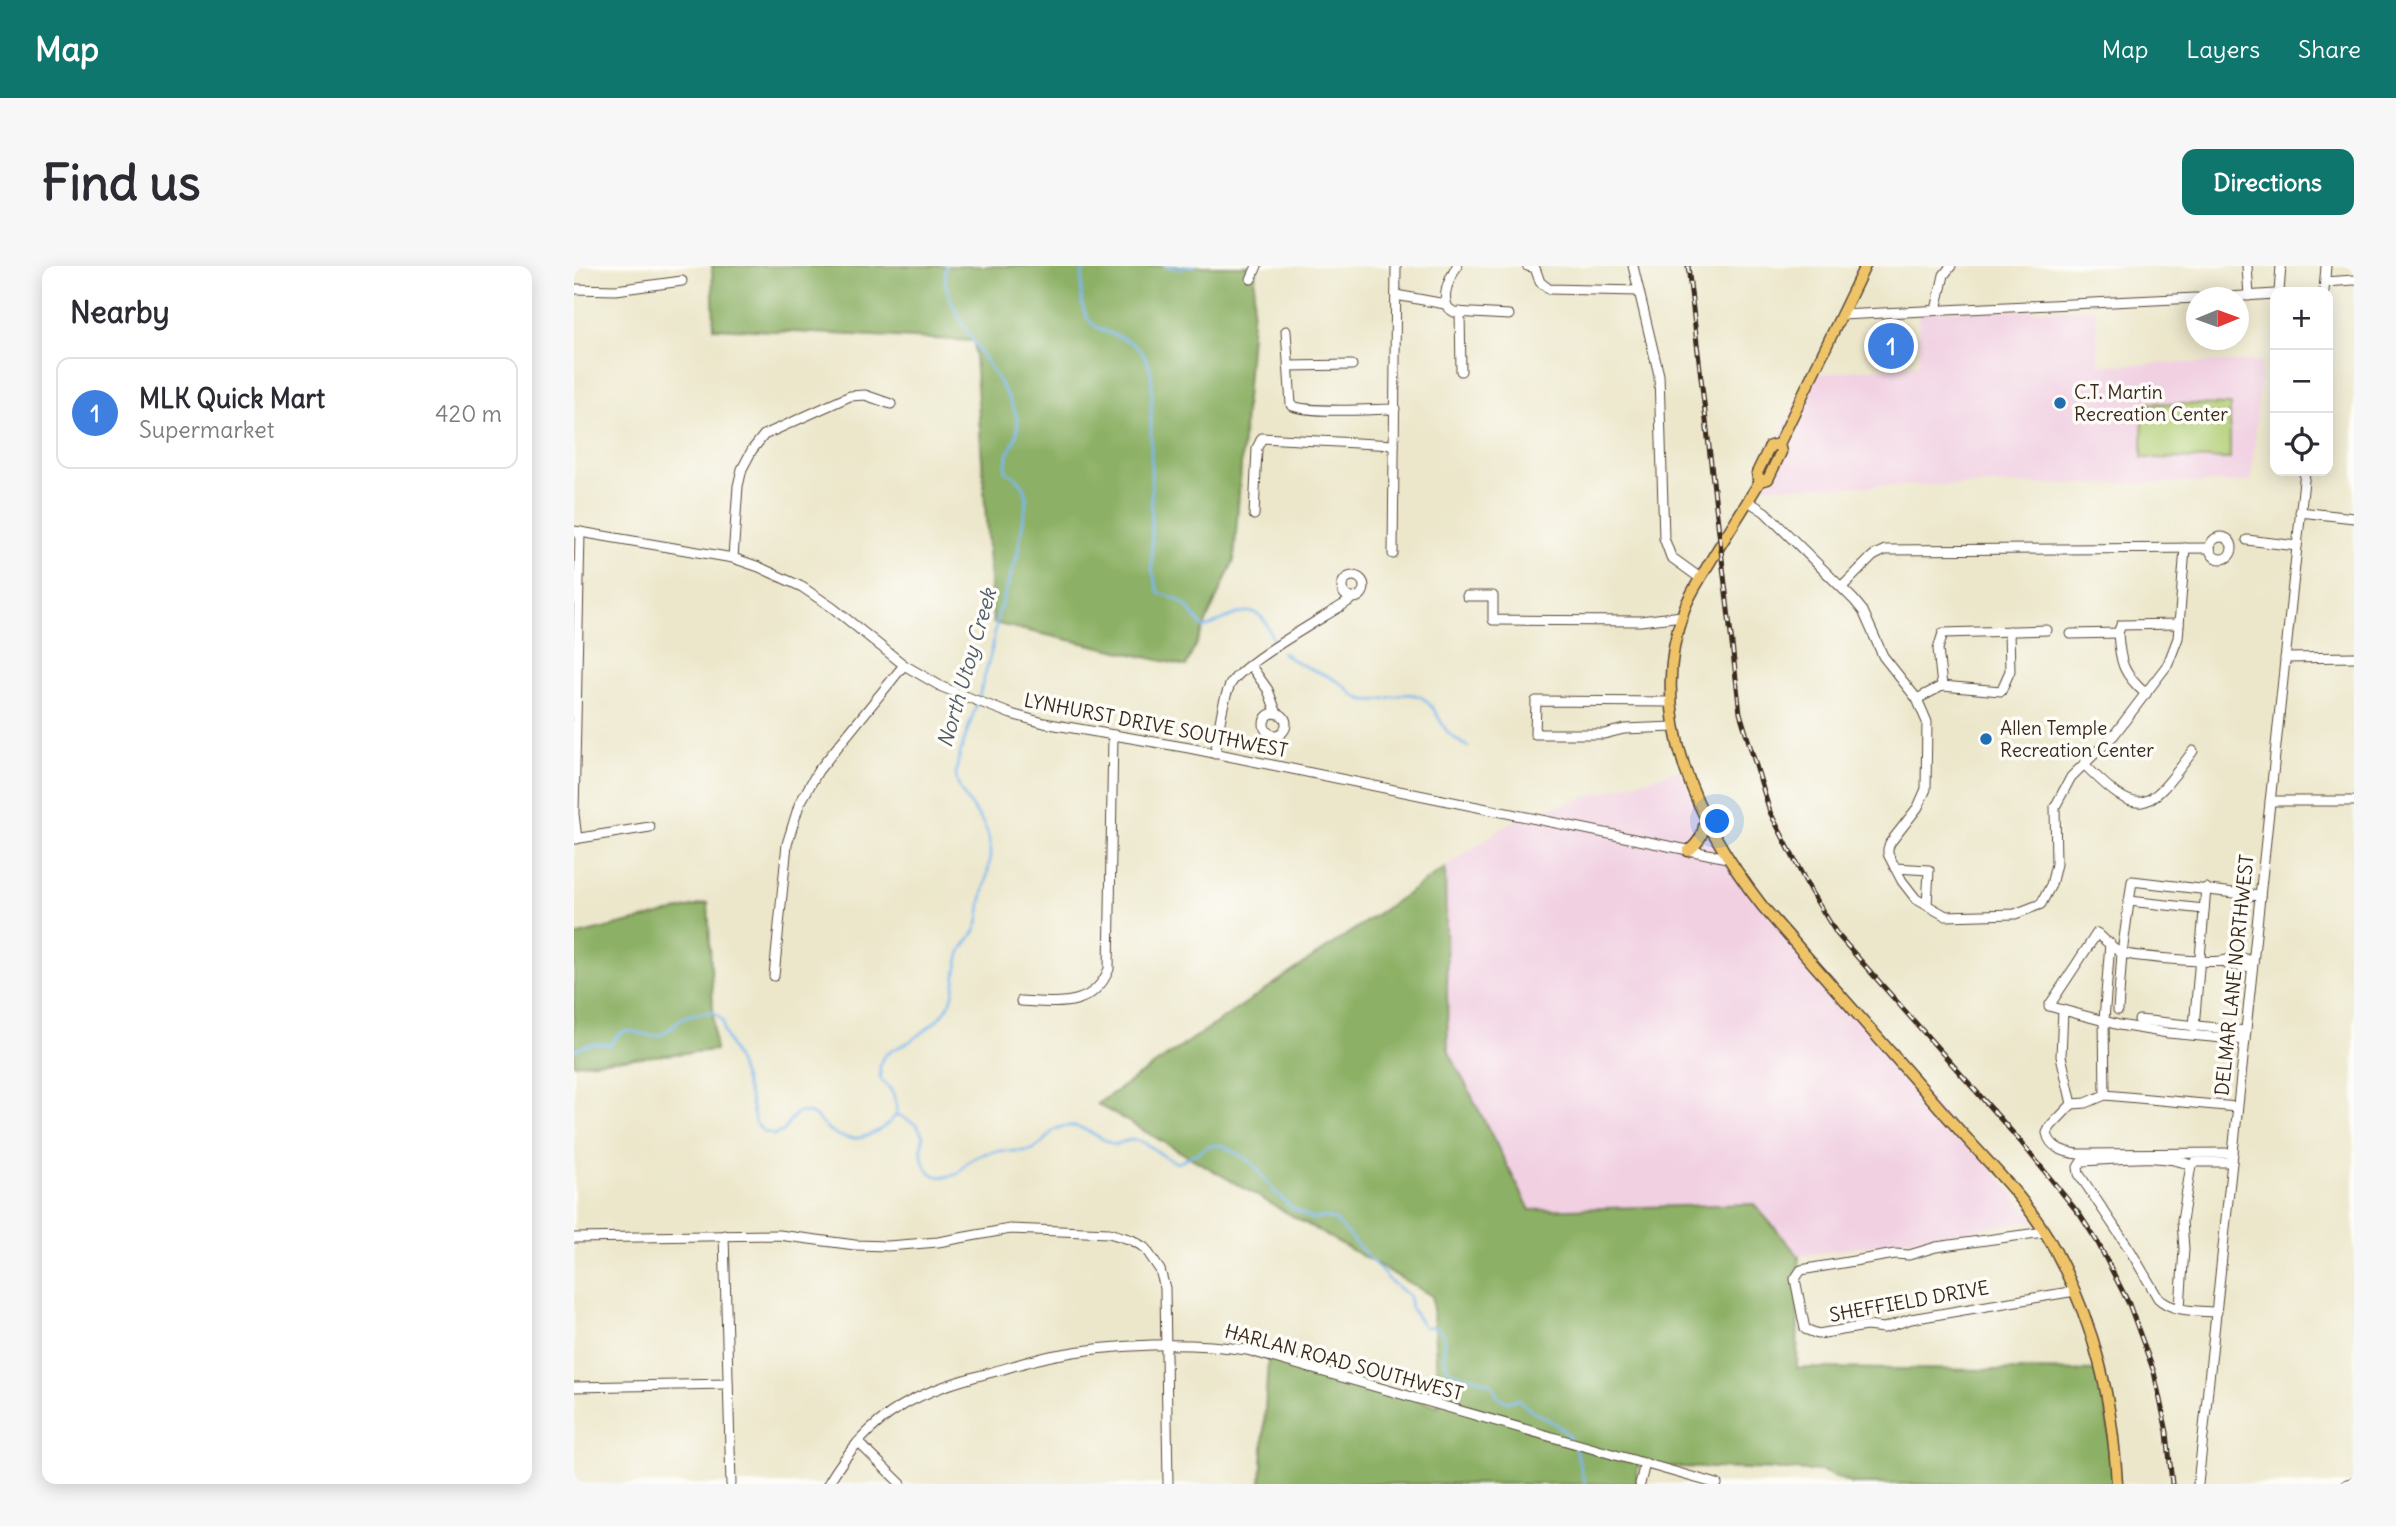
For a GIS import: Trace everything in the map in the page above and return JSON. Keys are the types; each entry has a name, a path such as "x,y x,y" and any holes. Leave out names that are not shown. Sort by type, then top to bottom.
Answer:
{"main road":[{"path":"1865,266 1779,444 1781,452 1768,479 1760,481 1700,578 1682,617 1675,640 1671,673 1674,727 1683,766 1727,858 1763,907 2015,1194 2044,1232 2075,1290 2104,1375 2113,1427 2117,1484"},
{"path":"1688,851 1698,843 1706,818"}],"street":[{"path":"1251,279 1257,266"},
{"path":"1393,554 1396,266"},
{"path":"1445,304 1448,283 1457,266"},
{"path":"1527,266 1535,268 1540,282 1549,289 1639,291"},
{"path":"1633,266 1659,375 1664,538 1671,557 1700,578"},
{"path":"1936,310 1944,275 1951,266"},
{"path":"2247,266 2248,287"},
{"path":"2278,287 2281,266"},
{"path":"2324,287 2326,266"},
{"path":"2331,287 2354,280"},
{"path":"574,289 616,290 682,281"},
{"path":"2249,296 2270,294"},
{"path":"1396,295 1445,304 1454,312 1509,315"},
{"path":"1841,315 2186,298"},
{"path":"1460,312 1461,371"},
{"path":"1286,331 1291,405 1296,409 1395,409"},
{"path":"1288,366 1352,366"},
{"path":"733,558 738,486 742,469 764,435 850,396 865,396 891,404"},
{"path":"1254,515 1257,448 1262,438 1394,445"},
{"name":"DELMAR LANE NORTHWEST","path":"2199,1484 2304,476"},
{"path":"1748,501 1765,512 1863,611 1883,656 1917,699 1927,722 1926,789 1918,807 1890,843 1888,854 1902,881 1916,899 1946,916 2014,914 2040,904 2051,885 2056,864 2055,807 2071,777 2113,735 2168,664 2178,638 2185,548"},
{"path":"2300,512 2354,518"},
{"path":"577,531 575,839 650,827"},
{"name":"LYNHURST DRIVE SOUTHWEST","path":"577,531 733,558 770,572 802,587 833,608 904,665 942,687 1011,714 1044,723 1215,754 1727,858"},
{"path":"2247,540 2297,546"},
{"path":"1842,587 1873,556 1885,550 2210,548"},
{"path":"1467,596 1493,596 1493,620 1640,621 1682,617"},
{"path":"1215,754 1230,685 1238,675 1350,598"},
{"path":"2146,694 2124,670 2119,653 2118,633 2121,625 2179,624"},
{"path":"1917,699 1942,686 2001,691 2010,671 2009,631"},
{"path":"1942,686 1938,649 1943,633 2047,631"},
{"path":"2071,634 2118,633"},
{"path":"2285,658 2354,657"},
{"path":"774,976 788,844 799,805 818,771 904,665"},
{"path":"1251,666 1268,690 1277,714"},
{"path":"1671,702 1536,701 1535,734 1604,734 1624,729 1674,727"},
{"path":"1021,1002 1084,999 1100,987 1110,969 1112,735"},
{"path":"2084,764 2124,800 2137,803 2150,801 2162,791 2193,751"},
{"path":"2270,801 2354,801"},
{"path":"1895,868 1929,870 1927,905"},
{"path":"2119,1010 2122,953 2132,881 2260,896"},
{"path":"2194,1027 2206,888"},
{"path":"2129,901 2204,909"},
{"path":"2245,1036 2168,1034 2119,1025 2049,1006 2097,933 2122,953 2224,961 2228,965 2245,967 2253,963"},
{"path":"2105,1095 2104,1020 2109,943"},
{"path":"2063,1010 2061,1056 2072,1104"},
{"path":"2139,1020 2245,1036"},
{"path":"2233,1158 2069,1153 2050,1143 2047,1133 2072,1104 2086,1103 2105,1095 2237,1107"},
{"path":"2180,1308 2184,1249 2182,1221 2191,1165 2195,1162 2233,1158"},
{"path":"2191,1165 2180,1161 2146,1159 2082,1161 2078,1167 2079,1174 2130,1250 2158,1298 2164,1304 2180,1308 2217,1312"},
{"path":"574,1238 779,1235 855,1245 888,1246 938,1242 1010,1229 1119,1235 1144,1248 1160,1270 1165,1288 1168,1484"},
{"name":"SHEFFIELD DRIVE","path":"2044,1232 1801,1270 1795,1279 1805,1329 1818,1334 1867,1326 1884,1328 1911,1319 2075,1290"},
{"path":"724,1235 731,1484"},
{"name":"HARLAN ROAD SOUTHWEST","path":"828,1484 858,1441 878,1422 920,1395 947,1384 1053,1355 1082,1350 1208,1344 1247,1350 1717,1484"},
{"path":"574,1387 728,1384"},
{"path":"858,1441 901,1484"},
{"path":"1640,1484 1645,1463"},
{"path":"2347,1484 2354,1482"}],"shaded area":[{"path":"2095,309 2099,365 2262,361 2251,482 1754,487 1810,375 1919,364 1918,311"},
{"path":"1678,770 1715,837 1752,894 2036,1220 1799,1256 1754,1204 1530,1210 1448,1050 1445,868 1517,818"}],"green space":[{"path":"712,266 1256,266 1234,560 1186,666 993,623 974,341 714,328"},
{"path":"2143,403 2230,405 2230,459 2142,458"},
{"path":"1445,868 1448,1050 1530,1210 1754,1204 1799,1256 1797,1368 2102,1371 2115,1484 1852,1484 1822,1471 1638,1466 1636,1484 1261,1484 1268,1357 1439,1406 1432,1296 1097,1104"},
{"path":"708,903 715,1050 574,1064 574,936"}],"waterway":[{"name":"North Utoy Creek","path":"946,266 945,281 950,299 1016,415 1016,438 1007,457 1006,472 1017,478 1024,487 1027,498 1017,557 998,614 979,697"},
{"path":"1084,266 1081,294 1085,312 1093,324 1141,351 1151,374 1152,570 1159,593 1181,602 1204,628 1238,614 1254,613 1267,625 1276,645"},
{"path":"1165,266 1194,266"},
{"path":"1282,652 1339,682 1362,699 1373,701 1417,695 1428,702 1448,733 1468,747"},
{"name":"North Utoy Creek","path":"574,1050 592,1044 610,1045 616,1037 627,1031 659,1035 685,1017 714,1012 723,1021 724,1032 739,1065 755,1122 763,1131 774,1135 784,1131 798,1112 813,1115 829,1130 847,1138 875,1133 890,1121 897,1114 896,1103 892,1091 881,1080 880,1063 892,1050 920,1035 947,1009 953,993 958,960 979,920 990,844 984,825 963,795 956,775 977,703"},
{"path":"897,1114 917,1125 923,1136 924,1163 928,1170 940,1176 959,1173 969,1162 981,1155 996,1151 1033,1149 1053,1131 1069,1126 1081,1128 1115,1145 1126,1141 1142,1142 1178,1163 1209,1146 1221,1145 1252,1162 1274,1191 1291,1207 1312,1219 1323,1217 1335,1220 1391,1282 1409,1296 1411,1308 1424,1327 1436,1327 1444,1335 1444,1359 1449,1370 1493,1385 1497,1396 1507,1402 1518,1399 1558,1426 1570,1438"},
{"path":"1575,1447 1585,1484"}],"railway":[{"path":"1688,266 1740,713 1770,812 1811,892 1837,934 2020,1141 2080,1215 2098,1243 2129,1304 2154,1372 2167,1432 2172,1484"}],"place":[{"name":"MLK Quick Mart","path":"1891,346"},
{"name":"C.T. Martin Recreation Center","path":"2060,403"},
{"name":"Allen Temple Recreation Center","path":"1986,739"}]}
